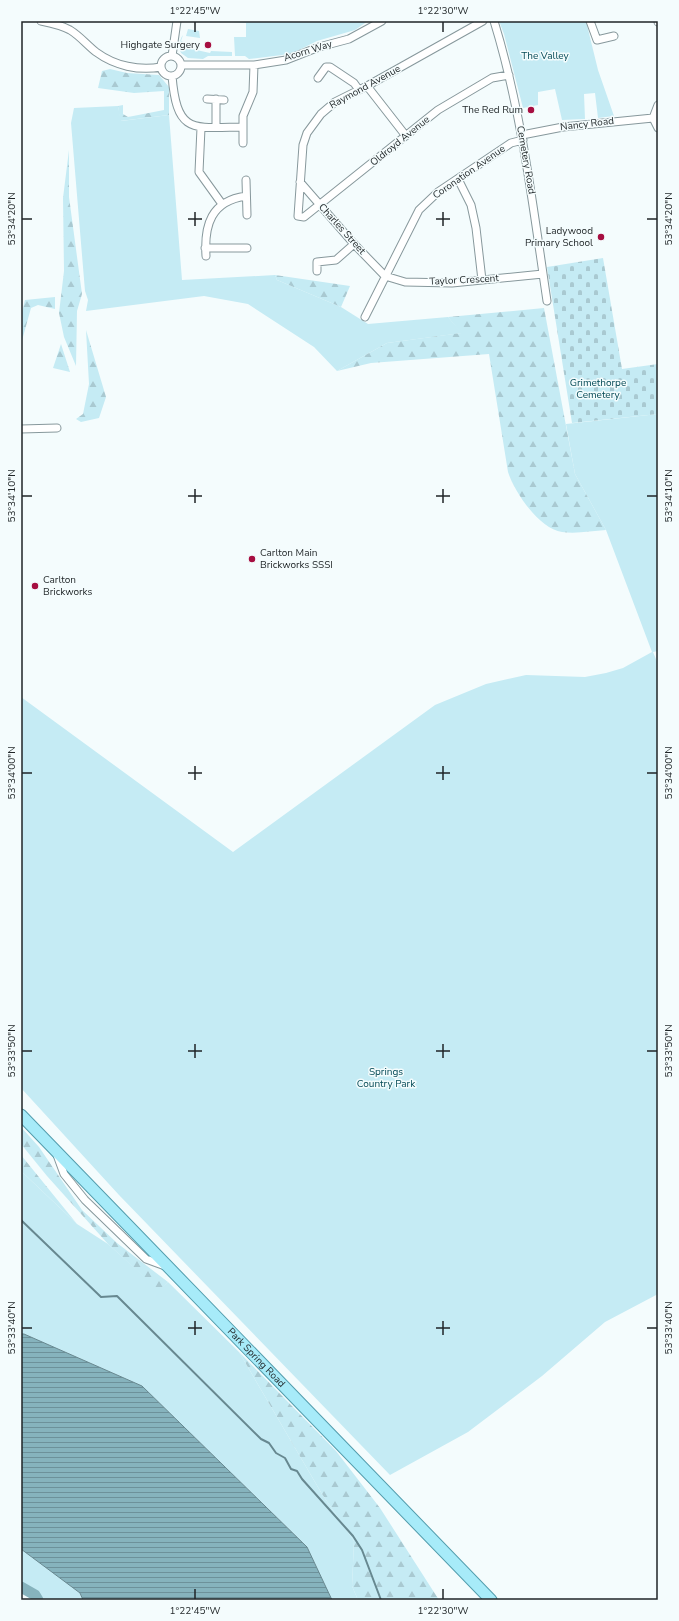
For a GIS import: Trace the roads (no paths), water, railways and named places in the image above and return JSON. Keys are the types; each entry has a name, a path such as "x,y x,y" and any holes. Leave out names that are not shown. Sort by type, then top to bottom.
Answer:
{"main road":[{"name":"Park Spring Road","path":"21,1115 491,1600"}],"street":[{"path":"41,21 64,27 72,31 95,52 118,64 130,67 161,67"},
{"path":"172,56 177,21"},
{"name":"Acorn Way","path":"182,65 254,65 294,58 319,47 349,39 382,21"},
{"name":"Raymond Avenue","path":"298,216 303,146 314,122 328,106 367,86 483,21"},
{"name":"Cemetery Road","path":"494,21 522,138 547,301"},
{"path":"590,21 596,40 614,36"},
{"path":"161,67 166,58 172,56 179,59 182,65 180,71 172,76"},
{"path":"243,143 242,127 244,111 253,92 254,65"},
{"path":"161,67 166,74 172,76"},
{"path":"318,78 326,67 330,67 354,83 359,90"},
{"name":"Oldroyd Avenue","path":"298,216 304,217 438,110 492,78 508,75"},
{"path":"172,76 177,111 191,125 201,128 242,127"},
{"path":"367,86 406,136"},
{"path":"207,99 224,100"},
{"path":"216,99 216,127"},
{"path":"658,105 653,118 658,128"},
{"name":"Nancy Road","path":"522,138 563,127 653,118"},
{"path":"201,128 199,172 222,204"},
{"name":"Coronation Avenue","path":"365,317 419,210 438,192 511,143 522,138"},
{"path":"458,179 471,205 476,228 482,280"},
{"path":"246,180 247,215"},
{"name":"Charles Street","path":"300,182 321,204 354,244 385,276"},
{"path":"206,256 205,248 207,225 222,204 246,196"},
{"path":"317,270 317,262 336,260 354,244"},
{"path":"205,248 247,248"},
{"name":"Taylor Crescent","path":"385,276 405,282 452,282 543,274"},
{"path":"21,429 57,428"}],"waterway":[{"path":"21,1220 101,1297 117,1296 261,1439 269,1443 276,1453 285,1458 291,1469 297,1471 302,1479 353,1536 362,1550 381,1600"},
{"path":"21,1587 35,1595 38,1600"}],"place":[{"name":"Highgate Surgery","path":"208,45"},
{"name":"The Red Rum","path":"531,110"},
{"name":"Ladywood Primary School","path":"601,237"},
{"name":"Carlton Main Brickworks SSSI","path":"252,559"},
{"name":"Carlton Brickworks","path":"35,586"}],"park label":[{"name":"The Valley","path":"545,56"},
{"name":"Grimethorpe Cemetery","path":"598,388"},
{"name":"Springs Country Park","path":"386,1078"}]}
